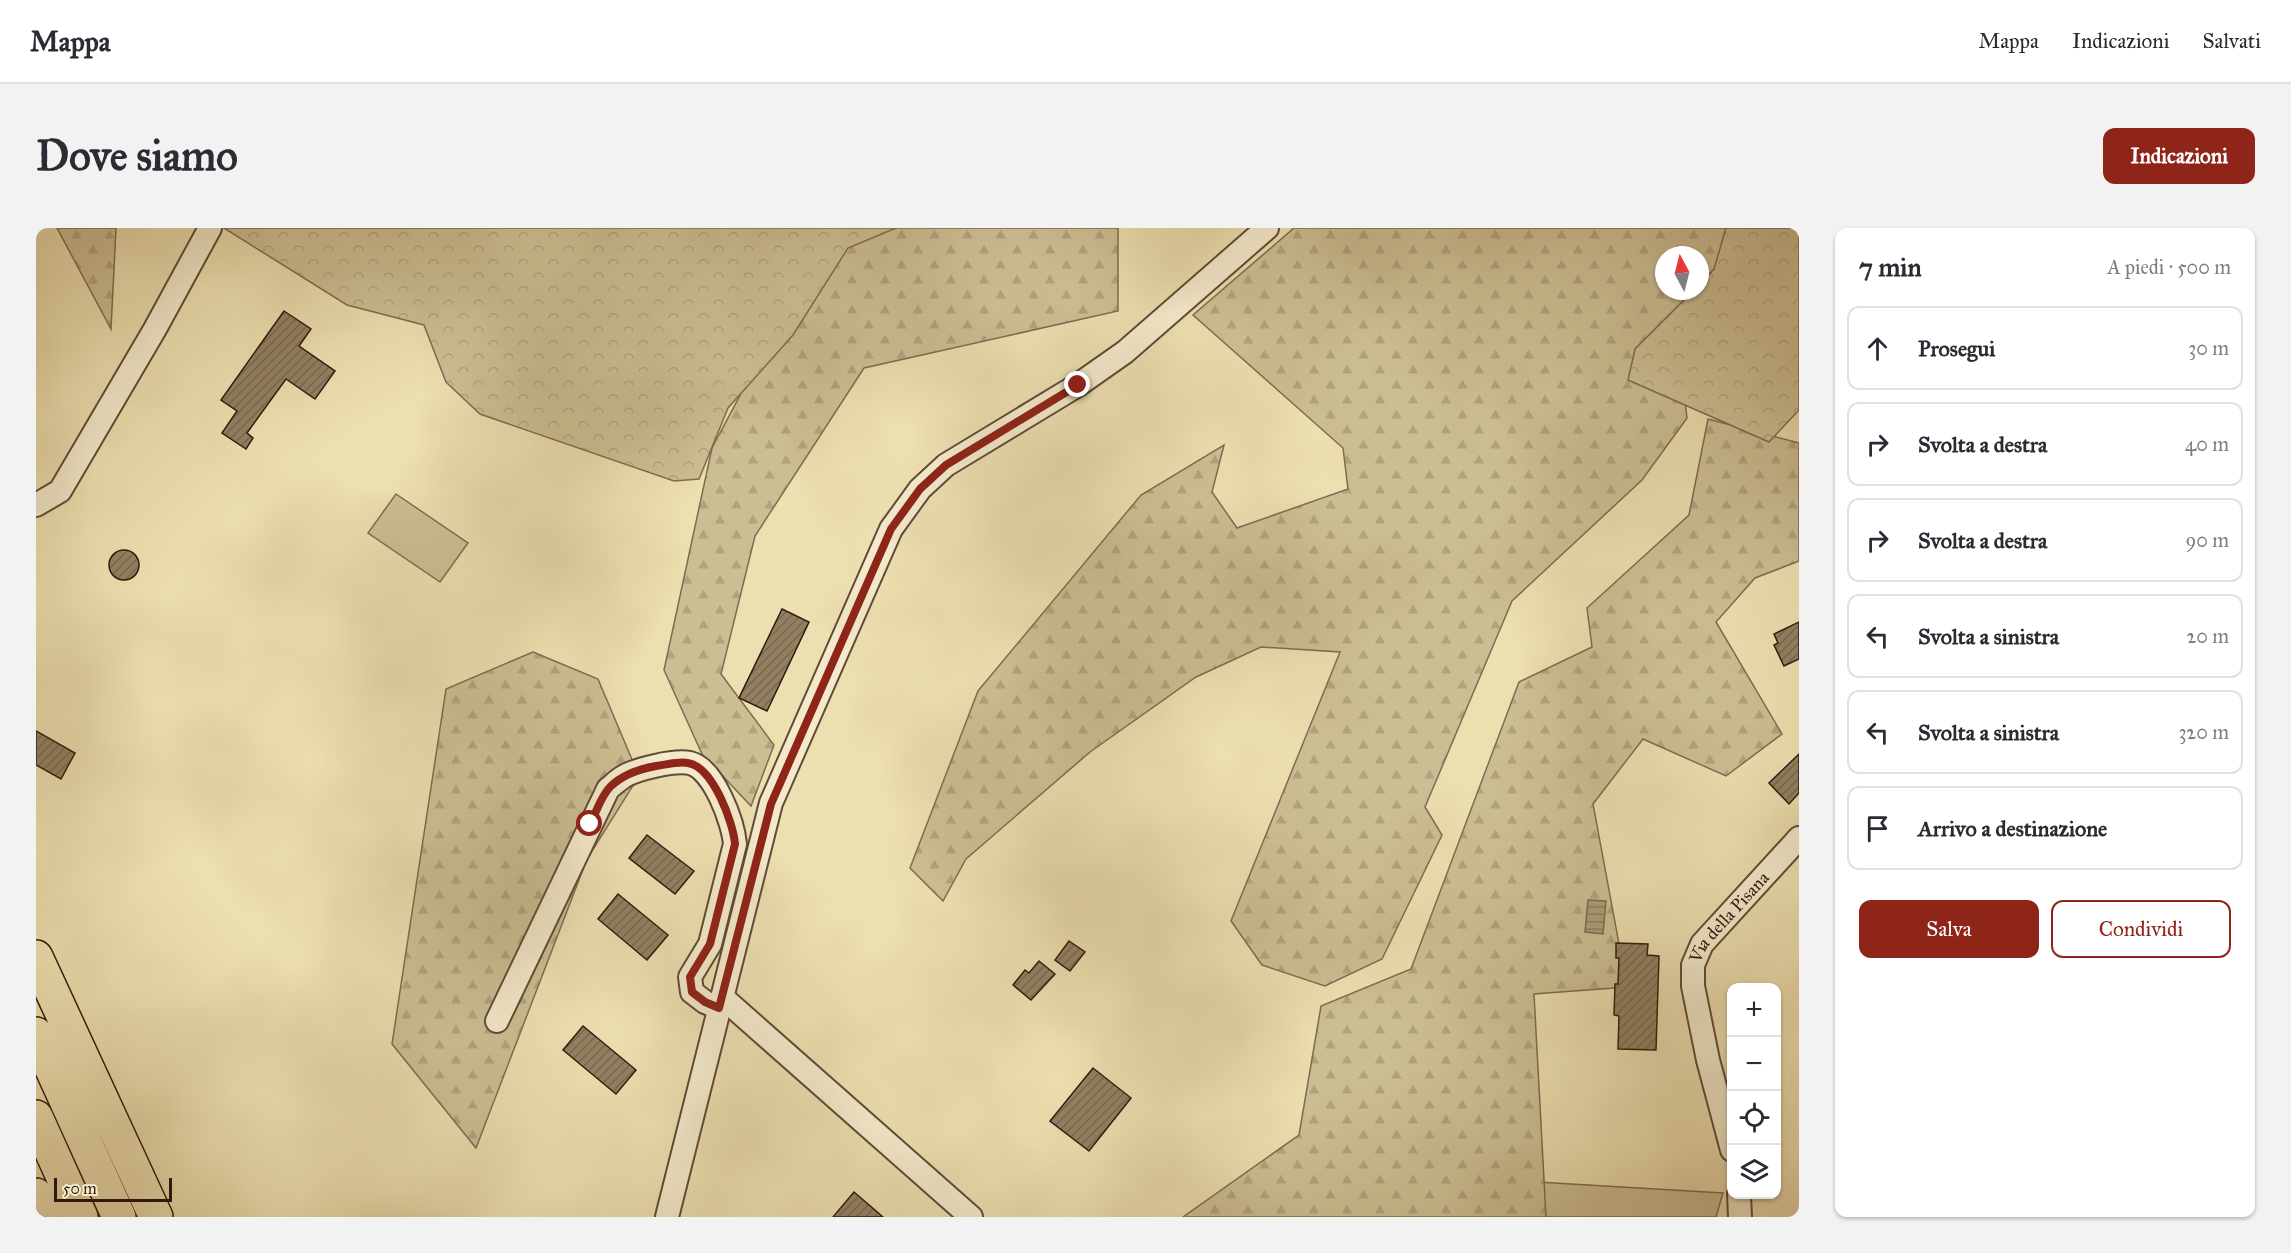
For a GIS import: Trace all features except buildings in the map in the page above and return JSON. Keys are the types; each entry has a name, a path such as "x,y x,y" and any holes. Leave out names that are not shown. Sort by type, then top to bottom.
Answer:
{"highway":[{"path":"36,957 156,1217"},
{"path":"36,1034 119,1217"},
{"path":"36,1117 81,1217"},
{"path":"36,1195 46,1217"}],"street":[{"path":"36,505 60,491 156,329 210,228"},
{"path":"667,1217 771,804 891,529 920,489 946,465 1078,385 1125,352 1267,228"},
{"path":"497,1021 608,789 624,776 648,768 690,763 704,771 720,795 734,829 735,844 710,944 690,977 692,992 705,1002 721,1003 971,1217"},
{"name":"Via della Pisana","path":"1730,1145 1708,1060 1693,986 1693,965 1702,944 1799,838"},
{"path":"1739,1199 1740,1217"}],"green space":[{"path":"57,228 116,228 111,329"},
{"path":"224,228 896,228 848,248 793,335 728,408 699,479 674,481 480,414 446,382 424,325 347,305"},
{"path":"846,228 1118,228 1118,311 864,368 755,536 721,674 774,745 751,806 702,754 664,670 712,448 819,247"},
{"path":"1294,228 1799,228 1681,370 1687,418 1642,480 1512,601 1425,807 1442,835 1382,959 1325,986 1262,965 1231,921 1340,652 1261,647 1196,677 1090,752 966,859 943,901 910,868 978,691 1141,495 1224,445 1212,492 1237,528 1348,489 1343,448 1193,315"},
{"path":"1726,228 1799,228 1799,410 1769,442 1628,380 1635,349 1684,300 1709,300 1709,274 1714,269"},
{"path":"1708,419 1799,443 1799,561 1755,578 1716,622 1782,734 1726,776 1643,739 1593,804 1627,987 1534,994 1546,1217 1183,1217 1299,1135 1321,1006 1411,969 1519,682 1592,647 1587,608 1689,515"},
{"path":"396,494 468,543 440,582 368,533"},
{"path":"533,652 598,679 639,776 587,859 476,1148 392,1044 446,689"},
{"path":"1537,1182 1723,1193 1716,1217 1535,1217"}],"shaded area":[{"path":"1588,900 1606,901 1603,934 1585,932"}],"route":[{"path":"590,824 608,789 624,776 648,768 672,764 690,763 704,771 720,795 734,829 735,844 710,944 690,977 692,992 705,1002 719,1008 771,804 891,529 920,489 946,465 1078,385"}]}
